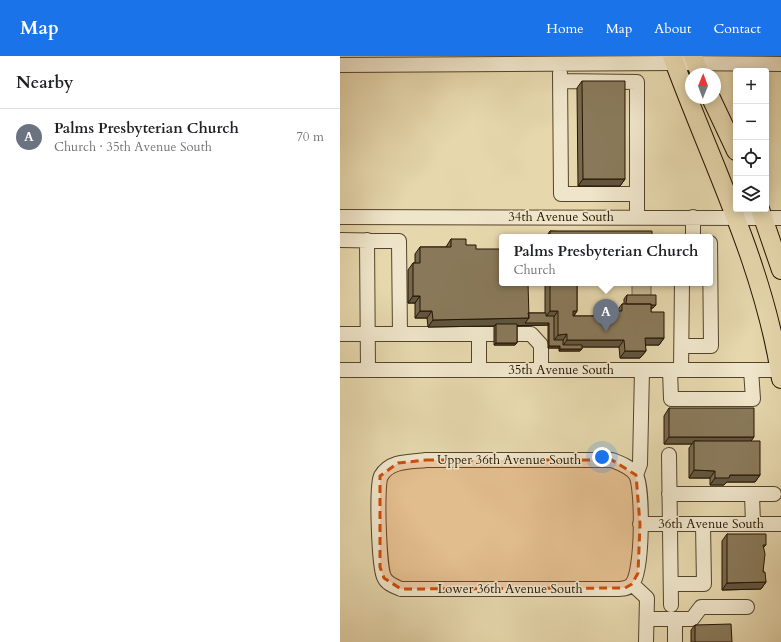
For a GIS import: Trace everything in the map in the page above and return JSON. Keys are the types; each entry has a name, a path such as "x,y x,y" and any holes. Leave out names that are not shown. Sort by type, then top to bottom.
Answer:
{"main road":[{"path":"673,59 736,217 764,298 781,373"},
{"path":"714,104 733,145"},
{"path":"762,213 781,270"}],"street":[{"path":"340,64 560,64 584,60 673,59 696,65 781,64"},
{"path":"560,64 561,194 637,194"},
{"path":"560,82 637,82 637,217"},
{"name":"34th Avenue South","path":"340,217 736,217 762,213 781,218"},
{"path":"693,217 694,234"},
{"path":"340,240 399,241 400,334"},
{"path":"366,240 368,370"},
{"path":"682,286 682,346 675,370 671,399 753,398 751,370"},
{"path":"682,346 711,346 710,286"},
{"path":"340,334 494,334"},
{"path":"479,334 479,370"},
{"path":"515,334 531,334 541,345 541,370"},
{"name":"35th Avenue South","path":"340,370 751,370 781,373"},
{"path":"642,370 640,464 636,475 639,494 640,551 638,574 632,584 647,598 646,642"},
{"path":"669,455 671,605"},
{"name":"Upper 36th Avenue South","path":"378,523 380,476 387,469 398,463 426,460 612,460 626,466 636,475"},
{"path":"669,494 774,494"},
{"path":"752,494 753,524"},
{"name":"Lower 36th Avenue South","path":"378,523 380,567 384,578 391,585 401,589 616,589 625,588 632,584"},
{"name":"36th Avenue South","path":"640,524 781,524"},
{"path":"671,584 704,584 703,524"},
{"path":"646,619 692,619 701,607 747,607"},
{"path":"675,619 675,642"}],"highlighted area":[{"path":"426,460 612,460 636,475 640,524 638,573 632,584 625,588 401,589 384,578 380,567 380,476 398,463"}],"shaded area":[{"path":"632,286 651,286 651,299 632,299"}],"building":[{"path":"582,81 625,81 625,179 583,179"},
{"path":"550,231 652,231 652,234 550,234"},
{"path":"451,239 466,239 466,245 476,245 476,249 499,249 499,286 528,286 529,318 433,320 432,311 420,311 420,296 413,296 413,263 420,263 420,247 451,247"},
{"path":"550,286 577,286 577,311 573,311 573,316 596,316 596,311 622,311 622,304 651,304 651,312 664,312 664,338 645,338 646,351 625,351 624,340 567,340 567,334 558,335 558,311 550,311"},
{"path":"627,295 656,295 656,305 626,304"},
{"path":"528,313 546,313 546,316 554,316 554,340 563,340 563,345 582,345 582,349 560,349 560,346 549,346 549,323 525,323 529,318"},
{"path":"496,324 517,324 517,343 496,343"},
{"path":"669,408 754,408 754,437 669,437"},
{"path":"694,441 760,441 760,475 730,475 729,478 715,478 715,471 694,470"},
{"path":"727,534 766,534 766,545 763,545 765,554 763,572 765,572 766,582 727,583"},
{"path":"731,624 732,642 695,642 695,625"}],"place":[{"name":"Palms Presbyterian Church","path":"606,332"}]}
